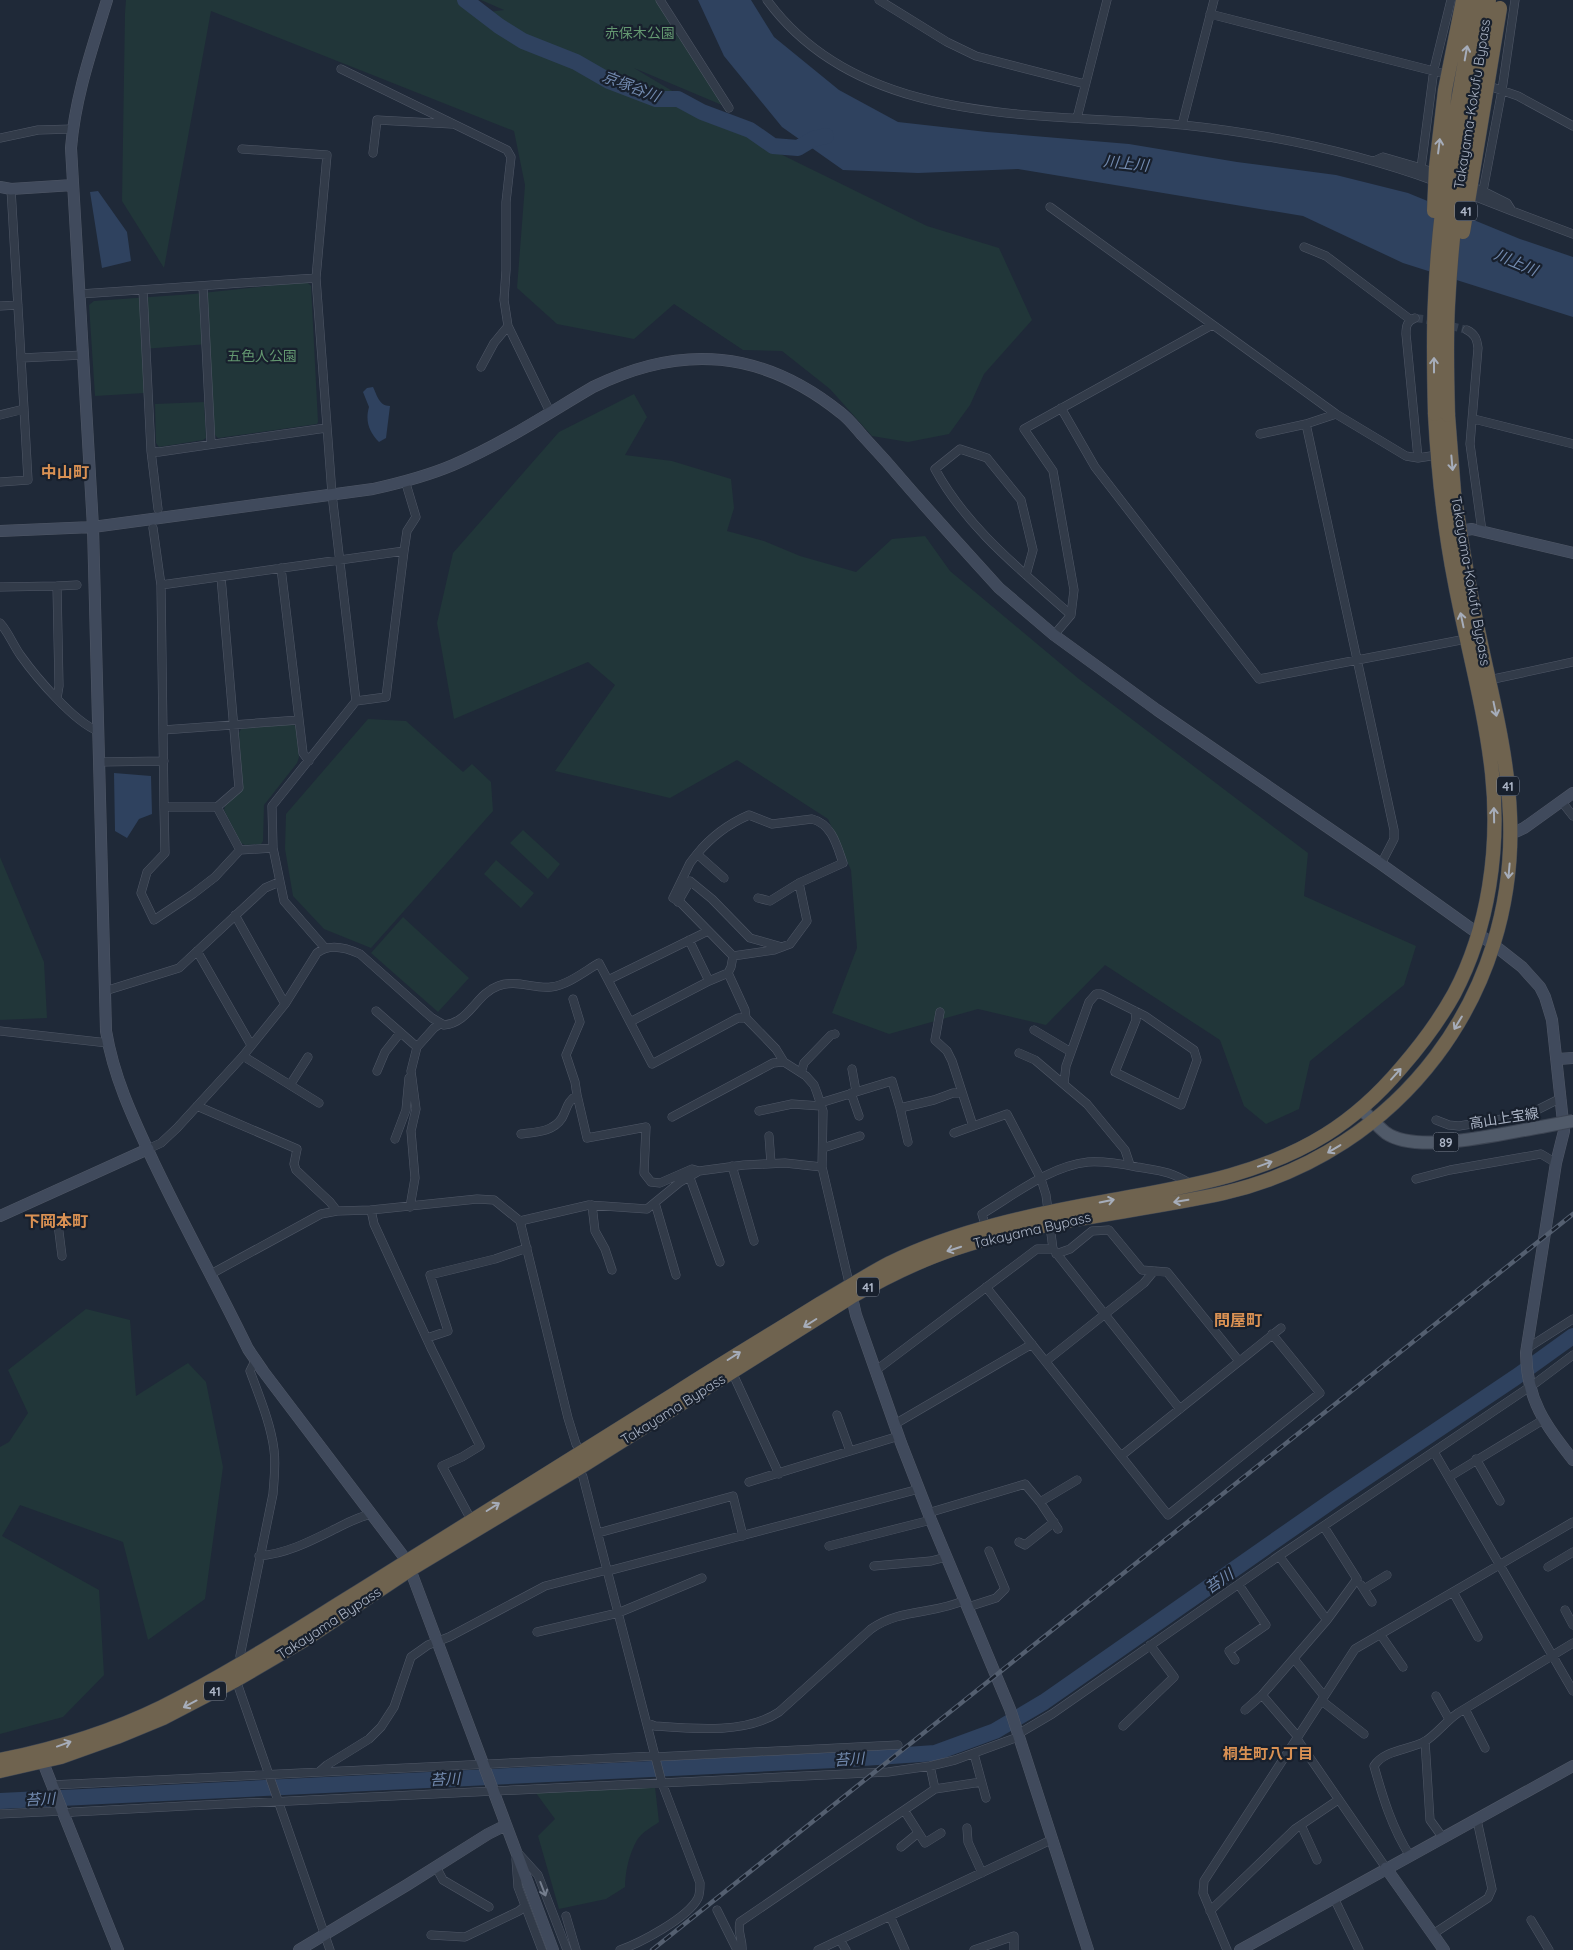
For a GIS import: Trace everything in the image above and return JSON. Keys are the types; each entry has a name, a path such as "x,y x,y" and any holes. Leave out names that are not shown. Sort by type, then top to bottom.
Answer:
{"highway":[{"name":"41","path":"1434,299 1436,167 1445,90 1463,0"},
{"name":"Takayama-Kokufu Bypass","path":"1374,1121 1422,1074 1452,1033 1477,989 1494,945 1508,879 1511,834 1506,771 1460,532 1441,414 1434,299 1454,171 1476,0"},
{"name":"41","path":"1441,414 1452,335 1458,262 1497,3"},
{"name":"Takayama-Kokufu Bypass","path":"1361,1109 1410,1058 1441,1016 1462,976 1478,934 1492,861 1494,797 1489,752 1446,535 1437,454 1448,306 1454,171 1497,3"},
{"name":"Takayama Bypass","path":"0,1760 41,1757 117,1737 163,1718 236,1680 306,1638 409,1565 581,1452 755,1343 850,1292 954,1248 1049,1218 1192,1185 1251,1169 1302,1148 1343,1123 1361,1109"},
{"name":"Takayama Bypass","path":"0,1771 41,1757 150,1713 243,1663 579,1468 732,1372 894,1261 923,1249 986,1228 1195,1199 1253,1185 1282,1176 1332,1151 1374,1121"}],"main road":[{"name":"高山上宝線","path":"1361,1109 1386,1133 1393,1137 1426,1144 1573,1121"}],"street":[{"path":"107,0 81,85 72,129 71,148 93,527 108,1043 122,1095 255,1361 409,1565 553,1950"},
{"path":"660,0 729,108"},
{"path":"767,0 793,29 812,46 841,66 874,82 921,98 979,110 1029,116 1182,125 1297,143 1374,161 1415,174 1573,234"},
{"path":"881,0 947,42 976,56 1085,84"},
{"path":"1077,118 1107,0"},
{"path":"1182,125 1214,0"},
{"path":"1421,168 1434,70 1450,0"},
{"path":"1483,191 1502,90 1515,0"},
{"path":"1210,14 1434,70 1502,90 1518,96 1573,126"},
{"path":"342,69 507,150 511,156 506,202 504,300 508,326 550,412"},
{"path":"373,152 377,120 456,124"},
{"path":"0,138 38,130 72,129"},
{"path":"242,149 327,155 316,278 332,494 356,701"},
{"path":"1374,161 1382,157 1421,168 1483,191 1507,203 1512,211"},
{"path":"0,482 28,480 18,304 6,188 73,185"},
{"path":"1050,207 1336,414 1406,456 1418,458 1437,454"},
{"path":"1304,247 1326,256 1413,319 1406,325 1406,334 1418,458"},
{"path":"80,294 316,278"},
{"path":"202,286 211,444"},
{"path":"143,290 151,451 158,509"},
{"path":"0,306 18,304"},
{"path":"1054,635 1071,615 1074,590 1053,471 1024,429 1212,325"},
{"path":"481,367 494,343 508,326"},
{"path":"1467,330 1476,338 1478,348 1474,419 1470,444 1482,531"},
{"path":"21,358 83,355"},
{"path":"0,531 93,527 388,485 452,466 498,443 611,378 646,366 663,363 694,359 727,360 779,373 814,393 842,414 999,588 1054,635 1494,945 1522,966 1540,987 1546,997 1551,1014 1558,1059 1564,1131 1556,1163 1526,1351 1529,1384 1543,1420 1573,1460"},
{"path":"1061,408 1095,468 1258,680 1466,639"},
{"path":"0,416 24,409"},
{"path":"1260,434 1306,424 1336,414"},
{"path":"1474,419 1573,444"},
{"path":"1306,424 1356,662 1394,830 1394,838 1381,864"},
{"path":"151,451 326,428"},
{"path":"1026,575 1033,550 1021,500 987,458 960,449 935,469 944,485 977,528 1026,575 1071,615"},
{"path":"325,948 284,901 273,848 272,806 356,701 386,697 407,531 416,517 408,486"},
{"path":"153,528 161,585 166,853 148,872 141,893 154,920 194,894 215,877 240,850 273,848"},
{"path":"1460,532 1472,529 1573,553"},
{"path":"161,585 404,551"},
{"path":"281,568 299,720 304,753 309,761"},
{"path":"164,808 217,807 238,788 221,577"},
{"path":"57,586 59,686 57,698"},
{"path":"0,587 77,586"},
{"path":"0,623 20,655 57,698 88,727 98,731"},
{"path":"1489,680 1573,662"},
{"path":"163,730 299,720"},
{"path":"99,762 164,761"},
{"path":"1511,834 1524,828 1573,794"},
{"path":"1562,802 1573,816"},
{"path":"217,807 240,850"},
{"path":"733,956 673,898 697,854 711,838 748,815 772,824 812,819 830,831 843,863 799,882 770,900 758,898"},
{"path":"697,854 724,878"},
{"path":"105,990 152,978 179,968 265,888 279,882"},
{"path":"678,902 690,882 712,899 750,938 782,947"},
{"path":"733,956 790,944 807,921 799,882"},
{"path":"235,915 285,1004"},
{"path":"608,980 708,931"},
{"path":"689,940 709,981"},
{"path":"0,1216 161,1143 243,1056 285,1004 318,953 325,948 337,947 360,954 440,1024 447,1025 464,1016 484,994 500,985 517,983 551,987 563,984 599,963 652,1064 738,1018 746,1018"},
{"path":"197,951 252,1045"},
{"path":"630,1022 728,973 733,956"},
{"path":"728,973 745,1010 746,1018 776,1049 784,1062 806,1076 814,1086 821,1104 824,1128 822,1167 850,1292 875,1371 929,1516 1010,1709 1088,1950"},
{"path":"1064,1083 1066,1066 1089,1002 1096,994 1101,994 1135,1011 1194,1050 1197,1060 1181,1105 1115,1072 1136,1020 1135,1011"},
{"path":"573,1000 580,1022 566,1055 575,1082 587,1138 646,1127 644,1173 651,1182 660,1183 692,1169 699,1171 771,1163 795,1163 822,1167"},
{"path":"376,1011 416,1047"},
{"path":"940,1012 935,1040 947,1051 952,1061 973,1126"},
{"path":"395,1139 406,1110 407,1092 416,1047 440,1024"},
{"path":"1034,1030 1071,1052"},
{"path":"0,1031 108,1043"},
{"path":"377,1070 385,1052 400,1033"},
{"path":"800,1073 804,1063 831,1035 835,1034"},
{"path":"1019,1052 1034,1060 1087,1104 1125,1150 1130,1165"},
{"path":"243,1056 319,1103"},
{"path":"290,1085 308,1057"},
{"path":"1558,1059 1573,1058"},
{"path":"672,1117 773,1063 784,1062"},
{"path":"852,1069 859,1116"},
{"path":"410,1207 415,1178 412,1131 416,1109 411,1072"},
{"path":"759,1111 792,1104 821,1104 892,1081 908,1142"},
{"path":"900,1108 934,1100 953,1093 961,1093"},
{"path":"521,1134 553,1127 561,1118 568,1102 577,1095"},
{"path":"1436,1120 1459,1126 1527,1115 1561,1098"},
{"path":"197,1106 297,1149 294,1164 296,1170 337,1211"},
{"path":"954,1132 1007,1114 1041,1179 1046,1195 1054,1251 1180,1409"},
{"path":"769,1136 771,1163"},
{"path":"823,1148 860,1136"},
{"path":"1416,1179 1450,1170 1541,1154 1556,1163"},
{"path":"986,1228 982,1214 1041,1179 1071,1165 1086,1162 1130,1165 1173,1173 1192,1185"},
{"path":"732,1166 754,1241"},
{"path":"520,1221 592,1205 647,1209 680,1182 690,1178 699,1171"},
{"path":"690,1178 720,1262"},
{"path":"211,1274 321,1214 489,1198 520,1221 568,1418 576,1444 581,1452"},
{"path":"655,1203 676,1276"},
{"path":"592,1205 594,1231 605,1249 612,1270"},
{"path":"370,1210 374,1224 427,1338 480,1446 442,1466 468,1514"},
{"path":"58,1224 62,1256"},
{"path":"875,1371 1036,1249 1054,1251 1070,1248 1092,1231 1109,1230 1142,1270 1167,1272 1239,1362"},
{"path":"427,1338 448,1331 430,1275 495,1259 527,1248"},
{"path":"1046,1361 1144,1283 1154,1271"},
{"path":"986,1286 1168,1515 1320,1394 1272,1334"},
{"path":"1526,1351 1573,1319"},
{"path":"1120,1456 1281,1328"},
{"path":"895,1424 1032,1344"},
{"path":"0,1814 73,1812 662,1781 888,1772 930,1766 974,1754 1018,1734 1052,1714 1279,1556 1434,1452 1529,1384 1537,1382 1573,1355"},
{"path":"243,1663 240,1656 273,1494 275,1460 271,1436 250,1371 255,1361"},
{"path":"732,1372 779,1474"},
{"path":"837,1415 850,1451"},
{"path":"1449,1477 1543,1420"},
{"path":"749,1482 899,1436"},
{"path":"1434,1452 1573,1690"},
{"path":"1476,1459 1500,1501"},
{"path":"579,1468 598,1533 662,1781 699,1878 700,1890 698,1899 678,1918 644,1940 620,1950"},
{"path":"1040,1502 1077,1480"},
{"path":"829,1546 929,1516 1025,1484 1056,1526 1025,1545 1019,1542"},
{"path":"319,1772 375,1734 394,1707 411,1657 437,1641 449,1637 545,1586 919,1489"},
{"path":"598,1533 733,1496 743,1536"},
{"path":"259,1556 277,1555 322,1536 358,1517 371,1514"},
{"path":"1227,1950 1203,1893 1204,1881 1208,1872 1355,1649 1573,1522"},
{"path":"1324,1527 1372,1602"},
{"path":"647,1723 655,1726 709,1728 764,1721 779,1712 871,1629 885,1620 902,1614 996,1598 1005,1589 990,1551"},
{"path":"1548,1567 1573,1552"},
{"path":"1279,1556 1327,1620"},
{"path":"874,1566 930,1561 946,1557"},
{"path":"1364,1589 1387,1575"},
{"path":"537,1632 618,1613 702,1578"},
{"path":"1245,1710 1262,1695 1294,1659 1358,1580"},
{"path":"1235,1660 1229,1651 1266,1626 1240,1584"},
{"path":"1453,1592 1478,1637"},
{"path":"1565,1610 1573,1625"},
{"path":"1380,1634 1403,1667"},
{"path":"1410,1856 1388,1812 1374,1766 1386,1756 1425,1741 1450,1719 1465,1709 1573,1643"},
{"path":"1123,1726 1174,1677 1150,1646"},
{"path":"1294,1659 1323,1698 1364,1734"},
{"path":"236,1680 330,1950"},
{"path":"1262,1695 1297,1738 1338,1800 1444,1950"},
{"path":"1436,1696 1450,1719"},
{"path":"1465,1709 1485,1748"},
{"path":"1425,1741 1430,1820 1443,1838"},
{"path":"52,1786 898,1745"},
{"path":"974,1754 986,1798"},
{"path":"41,1757 118,1950"},
{"path":"930,1766 935,1789"},
{"path":"1240,1950 1573,1766"},
{"path":"742,1950 739,1932 740,1922 935,1789 981,1782"},
{"path":"1210,1911 1301,1825 1338,1800"},
{"path":"904,1810 925,1843 941,1833"},
{"path":"1433,1934 1488,1898 1492,1889 1477,1820"},
{"path":"299,1950 325,1936 488,1834 506,1825"},
{"path":"1301,1825 1317,1860"},
{"path":"967,1828 968,1842 982,1872"},
{"path":"901,1847 918,1833"},
{"path":"818,1950 1053,1839"},
{"path":"515,1850 518,1887 542,1950"},
{"path":"515,1850 538,1875 567,1950"},
{"path":"436,1867 442,1880 489,1907"},
{"path":"1334,1898 1359,1950"},
{"path":"431,1935 466,1938 519,1912 525,1906"},
{"path":"717,1910 737,1950"},
{"path":"566,1916 576,1950"},
{"path":"890,1916 905,1950"},
{"path":"1531,1920 1549,1950"},
{"path":"974,1950 1014,1936 1014,1950"},
{"path":"840,1940 846,1950"}],"green space":[{"name":"赤保木公園","path":"126,0 474,0 488,12 504,10 481,0 660,0 729,108 634,68 762,145 927,226 999,248 1032,320 984,374 970,405 949,434 908,442 872,436 830,389 782,351 743,350 674,304 634,339 557,324 517,288 525,185 514,131 211,11 164,268 122,201"},
{"name":"五色人公園","path":"307,282 311,286 317,424 218,438 215,435 208,344 143,349 145,393 95,396 89,305 94,301 193,294"},
{"path":"634,394 647,417 625,455 672,461 731,479 734,508 727,531 764,541 800,556 856,572 892,539 925,536 950,571 1079,679 1308,853 1304,896 1416,946 1404,985 1310,1061 1299,1109 1266,1124 1244,1106 1220,1040 1105,965 1046,1025 978,1009 889,1034 832,1013 857,948 851,870 828,819 737,760 670,798 555,771 615,685 588,662 454,719 437,623 453,553 559,432"},
{"path":"204,402 206,438 159,447 156,443 155,404"},
{"path":"368,719 406,721 463,772 472,764 491,782 493,811 371,948 324,929 293,896 285,849 286,814"},
{"path":"293,724 296,727 299,757 297,763 264,805 263,841 261,844 245,845 241,843 224,810 225,806 243,789 239,733 241,729"},
{"path":"523,830 560,864 548,879 510,843"},
{"path":"0,857 44,962 47,1018 0,1020"},
{"path":"496,860 534,893 521,908 484,874"},
{"path":"403,917 469,978 438,1012 371,953"},
{"path":"86,1309 130,1320 136,1396 188,1363 206,1382 223,1467 205,1599 148,1640 123,1542 20,1505 2,1536 99,1590 104,1675 63,1717 0,1734 0,1447 9,1442 28,1413 8,1370"},
{"path":"655,1787 659,1822 644,1832 637,1840 628,1863 625,1887 606,1899 559,1909 538,1836 555,1819 536,1793"}],"water":[{"name":"川上川","path":"698,0 751,0 774,37 839,90 898,122 987,132 1129,144 1237,162 1336,175 1408,193 1520,239 1573,257 1573,317 1403,263 1303,216 1018,169 918,173 843,170 782,127 724,56"},
{"path":"98,191 127,232 131,261 102,268 90,192"},
{"path":"373,387 381,402 386,406 390,406 386,438 379,442 369,426 367,417 369,407 363,392 367,388"},
{"path":"114,773 151,776 152,814 139,819 127,838 115,831"}],"waterway":[{"name":"京塚谷川","path":"465,0 499,26 523,41 576,62 609,81 656,99 678,99 702,112 750,130 773,146 798,148 813,139 826,136"},
{"name":"苔川","path":"0,1801 834,1760 935,1753 995,1731 1044,1702 1336,1498 1516,1377 1573,1336"}],"tunnel":[{"path":"1415,318 1467,330"}],"railway":[{"path":"652,1950 1573,1214"}],"district":[{"name":"中山町","path":"65,472"},
{"name":"下岡本町","path":"56,1221"},
{"name":"問屋町","path":"1238,1320"},
{"name":"桐生町八丁目","path":"1268,1753"}]}
